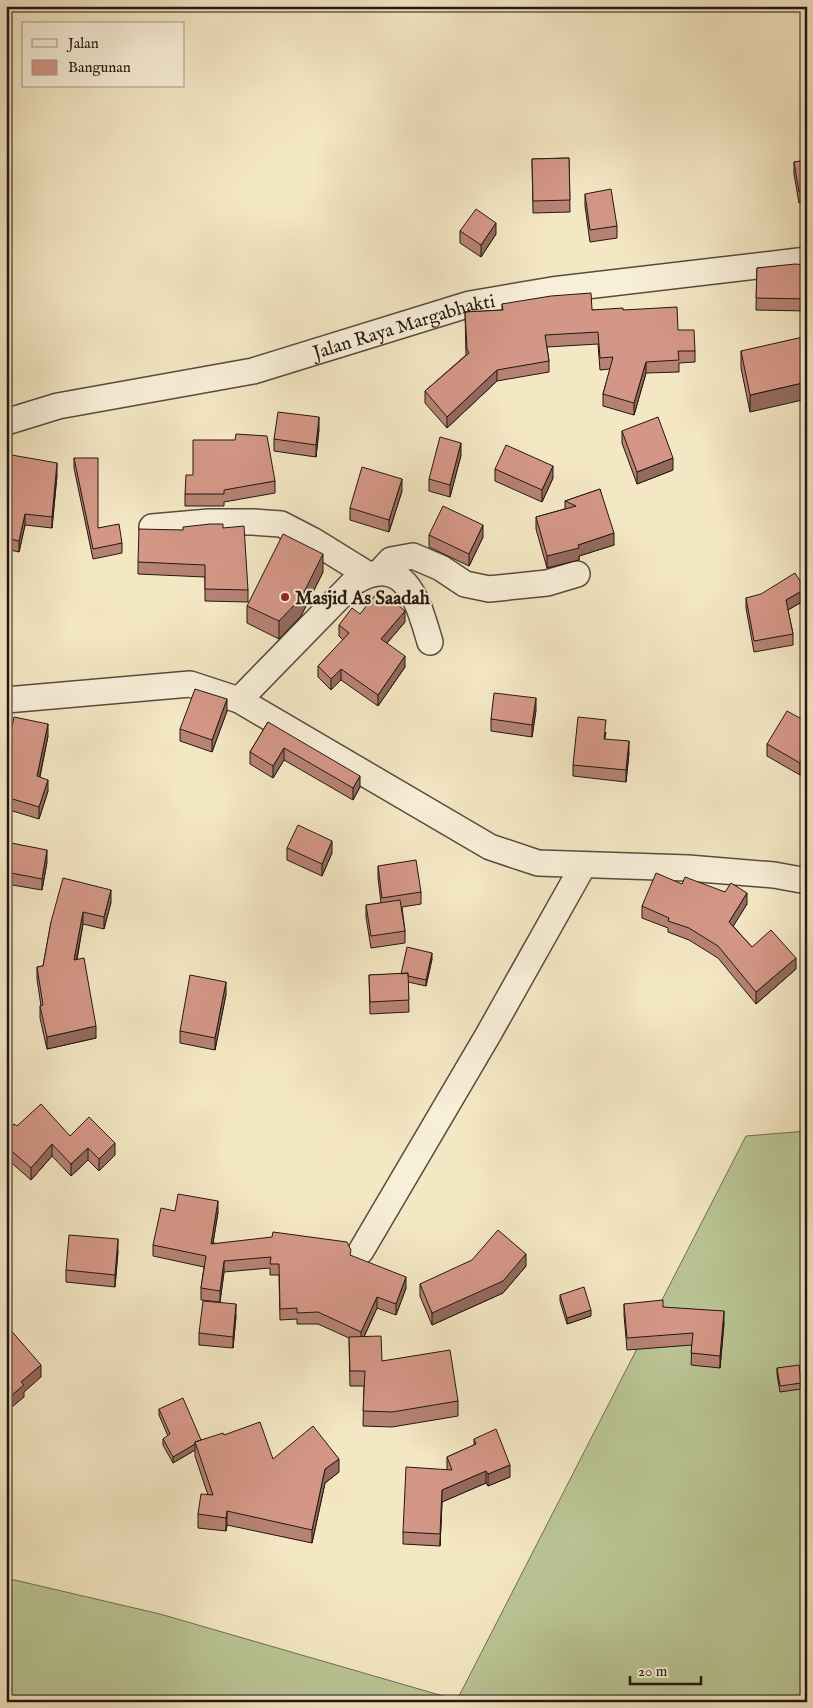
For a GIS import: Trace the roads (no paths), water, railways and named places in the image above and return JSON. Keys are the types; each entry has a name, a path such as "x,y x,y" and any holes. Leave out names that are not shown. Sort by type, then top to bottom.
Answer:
{"street":[{"name":"Jalan Raya Margabhakti","path":"6,422 58,406 253,371 470,304 552,290 807,260"},
{"path":"152,527 209,522 281,524 373,573 403,581 411,590 419,605 430,642"},
{"path":"239,700 354,582 373,573 391,560 412,556 441,568 465,584 489,589 547,583 576,574"},
{"path":"6,700 190,684 239,700 490,846 538,863 688,868 774,875 807,881"},
{"path":"361,1251 488,1035 583,866"}],"place":[{"name":"Masjid As Saadah","path":"285,597"}]}
